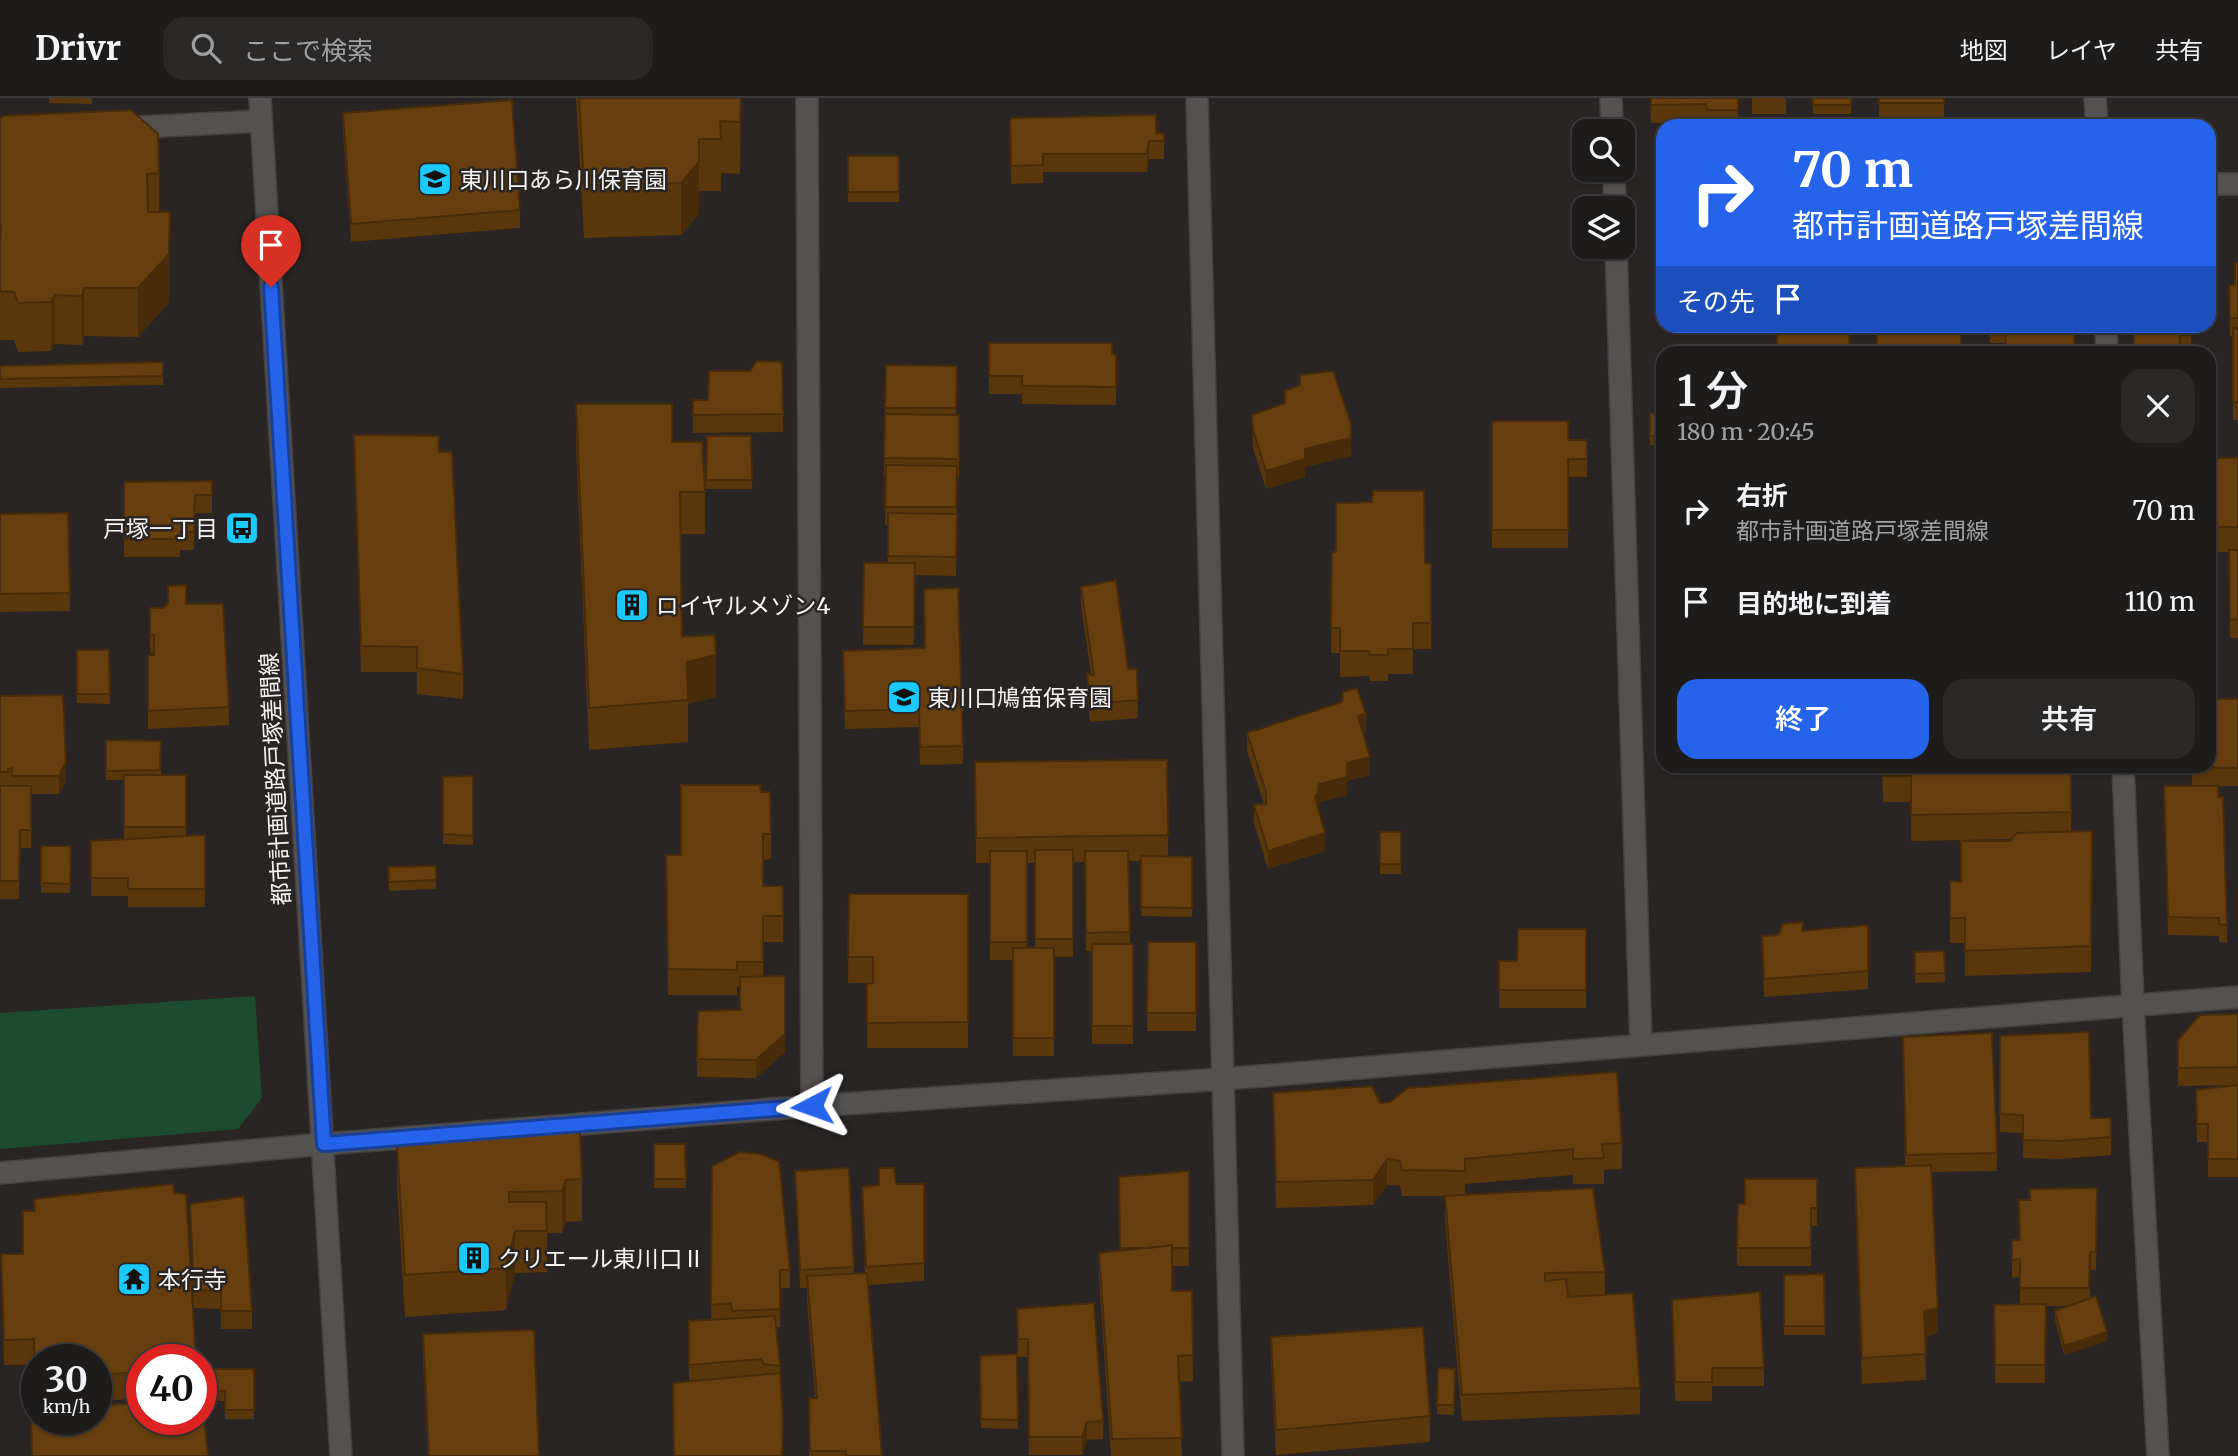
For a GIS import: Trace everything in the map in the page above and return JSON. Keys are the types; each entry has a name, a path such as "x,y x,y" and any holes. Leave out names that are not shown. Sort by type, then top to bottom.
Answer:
{"street":[{"name":"都市計画道路戸塚差間線","path":"260,98 341,1456"},
{"path":"807,98 812,1106"},
{"path":"1197,98 1233,1456"},
{"path":"1611,98 1612,119"},
{"path":"2095,98 2096,119"},
{"path":"96,130 261,121"},
{"path":"2216,184 2238,184"},
{"path":"1616,259 1641,1045"},
{"path":"2123,773 2158,1456"},
{"path":"0,1173 324,1144 812,1106 1224,1079 2238,997"}],"green space":[{"path":"255,996 262,1098 238,1129 0,1149 0,1013"}],"building":[{"path":"579,98 741,98 740,122 720,121 721,139 699,139 699,162 681,183 584,185"},
{"path":"1651,98 1738,98 1738,110 1707,110 1706,104 1651,105"},
{"path":"1813,98 1851,98 1851,105 1813,105"},
{"path":"1879,98 1944,98 1944,103 1879,103"},
{"path":"512,100 520,210 351,224 343,113"},
{"path":"131,110 158,134 159,173 147,174 148,212 170,212 169,254 138,288 84,288 82,296 55,295 51,302 18,303 14,292 0,291 0,118"},
{"path":"1156,115 1156,133 1164,133 1164,141 1149,141 1147,154 1043,154 1043,165 1011,166 1010,118"},
{"path":"848,156 899,156 899,192 848,192"},
{"path":"2235,263 2238,263 2238,318 2230,318 2229,285 2235,285"},
{"path":"2233,328 2238,328 2238,402 2233,402"},
{"path":"1777,333 1849,333 1850,346 1777,346"},
{"path":"1877,333 1961,333 1961,346 1877,346"},
{"path":"2005,333 2074,333 2074,346 2006,346"},
{"path":"2134,333 2180,333 2180,346 2134,346"},
{"path":"989,343 1112,343 1112,354 1116,355 1116,387 1022,386 1022,376 989,376"},
{"path":"757,361 782,362 783,414 693,415 693,400 708,400 709,371 750,371"},
{"path":"163,362 163,376 0,379 0,366"},
{"path":"886,365 957,366 956,408 885,408"},
{"path":"1333,371 1351,424 1351,438 1305,449 1305,459 1266,471 1253,430 1252,415 1285,403 1285,391 1300,385 1300,375"},
{"name":"ロイヤルメゾン4","path":"576,404 672,404 672,442 702,442 705,492 680,492 682,637 715,635 716,655 687,662 688,700 589,708"},
{"path":"1650,413 1656,413 1656,436 1650,436"},
{"path":"885,414 959,415 959,459 884,458"},
{"path":"1492,421 1568,421 1568,440 1587,440 1587,459 1568,459 1568,530 1492,530"},
{"path":"354,435 438,436 439,452 452,452 463,674 417,668 417,647 361,646"},
{"path":"707,436 751,436 752,480 706,480"},
{"path":"2216,458 2238,458 2238,527 2216,527"},
{"path":"886,465 957,466 956,507 885,507"},
{"path":"212,481 212,495 195,495 194,532 180,532 180,539 124,539 124,482"},
{"path":"1373,491 1424,491 1425,563 1431,564 1431,623 1413,623 1413,649 1388,649 1388,655 1370,655 1369,651 1340,651 1340,628 1331,628 1336,503 1372,502"},
{"path":"68,513 70,593 0,594 0,514"},
{"path":"888,513 957,514 956,557 888,556"},
{"path":"2229,550 2238,550 2238,619 2230,620"},
{"path":"864,563 915,563 914,627 863,627"},
{"path":"1116,580 1128,669 1137,669 1138,700 1090,704 1087,674 1094,675 1081,587"},
{"path":"186,585 186,604 223,604 229,707 148,711 148,655 154,655 154,635 150,635 150,608 163,608 168,603 168,586"},
{"path":"958,588 963,746 920,747 919,709 845,711 843,651 925,648 924,589"},
{"path":"77,650 109,650 110,694 77,694"},
{"path":"1357,688 1366,714 1358,716 1370,757 1347,763 1347,777 1319,784 1315,797 1325,833 1268,851 1254,805 1266,804 1266,792 1247,733 1342,702 1343,692"},
{"path":"63,695 66,762 59,776 12,776 12,768 8,769 8,772 0,772 0,696"},
{"path":"2216,699 2238,699 2238,768 2216,768"},
{"path":"106,740 161,741 160,770 106,771"},
{"path":"1167,760 1168,835 976,838 975,762"},
{"path":"1883,773 2071,773 2071,812 1911,815 1911,776 1883,776"},
{"path":"124,775 186,775 186,827 124,827"},
{"path":"473,776 473,836 443,834 443,777"},
{"path":"681,785 760,785 761,792 770,792 771,834 763,834 763,886 783,886 783,916 763,916 763,962 737,962 737,970 668,969 666,855 681,855"},
{"path":"0,786 31,786 31,830 20,830 19,881 0,881"},
{"path":"2164,786 2218,786 2218,797 2223,797 2227,925 2219,924 2219,918 2168,917"},
{"path":"2092,831 2091,946 1965,951 1965,918 1950,918 1950,881 1961,882 1961,841 2010,841 2017,833"},
{"path":"1380,832 1401,832 1401,864 1380,864"},
{"path":"205,835 205,889 128,889 128,878 91,878 91,841"},
{"path":"41,846 71,846 70,884 41,883"},
{"path":"1035,850 1073,850 1073,939 1035,939"},
{"path":"990,851 1027,851 1027,942 990,942"},
{"path":"1085,851 1128,851 1130,932 1086,933"},
{"path":"1141,856 1192,857 1192,908 1141,907"},
{"path":"436,866 436,880 389,882 388,867"},
{"path":"849,894 968,894 968,1022 867,1023 867,984 873,983 873,957 848,957"},
{"path":"1803,922 1802,931 1868,925 1868,971 1764,979 1762,936 1777,935 1782,924"},
{"path":"1518,929 1586,929 1586,990 1499,990 1499,961 1517,961"},
{"path":"1148,942 1196,942 1196,1013 1147,1013"},
{"path":"1092,944 1133,944 1133,1026 1092,1026"},
{"path":"1013,948 1054,948 1054,1038 1013,1038"},
{"path":"1944,951 1945,973 1915,974 1915,952"},
{"path":"785,976 785,1034 756,1060 697,1059 698,1011 740,1010 740,977"},
{"path":"2238,1014 2238,1067 2178,1068 2178,1040 2200,1015"},
{"path":"2089,1032 2091,1118 2111,1118 2111,1137 2059,1141 2023,1140 2023,1115 2000,1114 2000,1036"},
{"path":"1992,1033 1997,1153 1906,1155 1903,1037"},
{"path":"1617,1072 1622,1143 1602,1144 1604,1158 1573,1159 1573,1149 1465,1159 1465,1171 1402,1170 1400,1161 1387,1159 1373,1180 1276,1182 1273,1093 1372,1086 1380,1103 1390,1102 1408,1088"},
{"path":"2238,1085 2238,1159 2208,1159 2208,1124 2197,1124 2196,1090"},
{"name":"クリエール東川口Ⅱ","path":"580,1132 582,1179 566,1180 562,1191 509,1192 509,1202 546,1202 547,1231 515,1231 506,1268 405,1275 397,1146 407,1139"},
{"path":"654,1144 685,1144 686,1179 654,1179"},
{"path":"740,1152 759,1154 779,1161 790,1270 780,1270 780,1309 732,1311 731,1303 711,1305 712,1166"},
{"path":"1931,1165 1938,1308 1924,1311 1926,1354 1862,1358 1855,1168"},
{"path":"849,1168 854,1267 800,1270 795,1171"},
{"path":"879,1168 894,1168 896,1184 924,1184 924,1263 866,1267 862,1187 879,1185"},
{"path":"1189,1171 1189,1248 1172,1248 1172,1245 1120,1248 1119,1177"},
{"path":"1745,1179 1817,1179 1817,1208 1811,1208 1811,1248 1737,1248 1738,1204 1745,1204"},
{"path":"173,1184 174,1193 186,1194 195,1344 126,1344 126,1373 112,1374 112,1344 34,1344 34,1339 4,1340 1,1254 23,1254 23,1211 35,1211 34,1199"},
{"path":"1593,1188 1605,1272 1545,1273 1545,1281 1566,1279 1568,1297 1633,1293 1640,1388 1462,1395 1445,1196"},
{"path":"2097,1188 2096,1252 2090,1252 2089,1288 2020,1288 2020,1259 2012,1260 2012,1240 2020,1240 2019,1200 2030,1200 2030,1189"},
{"path":"244,1196 252,1311 221,1311 221,1291 194,1290 190,1204"},
{"path":"1172,1245 1172,1291 1192,1291 1193,1355 1178,1356 1182,1438 1112,1439 1099,1253"},
{"path":"867,1273 882,1456 846,1456 846,1451 810,1451 809,1398 817,1398 807,1276"},
{"path":"1824,1274 1825,1326 1784,1326 1784,1275"},
{"path":"1760,1292 1764,1368 1712,1368 1712,1382 1675,1382 1672,1300"},
{"path":"2096,1296 2107,1332 2064,1346 2055,1311"},
{"path":"1094,1303 1103,1421 1087,1422 1082,1437 1029,1437 1028,1339 1018,1339 1017,1309"},
{"path":"2046,1304 2045,1365 1995,1365 1994,1305"},
{"path":"775,1316 780,1366 764,1364 761,1359 689,1365 689,1321"},
{"path":"1423,1327 1430,1416 1276,1430 1271,1337"},
{"path":"534,1330 539,1456 429,1456 423,1334"},
{"path":"1017,1354 1018,1420 981,1419 980,1356"},
{"path":"1438,1368 1455,1369 1454,1405 1437,1405"},
{"path":"217,1369 254,1369 254,1410 225,1410 225,1391 217,1391"},
{"path":"780,1373 782,1456 674,1456 673,1383"},
{"path":"126,1404 126,1435 206,1435 208,1456 32,1456 32,1435 112,1435 112,1405"}],"place":[{"name":"東川口あら川保育園","path":"435,179"},
{"name":"戸塚一丁目","path":"242,528"},
{"name":"ロイヤルメゾン4","path":"632,605"},
{"name":"東川口鳩笛保育園","path":"904,697"},
{"name":"クリエール東川口Ⅱ","path":"474,1258"},
{"name":"本行寺","path":"134,1279"}],"route":[{"path":"271,287 324,1144 812,1106"}]}
